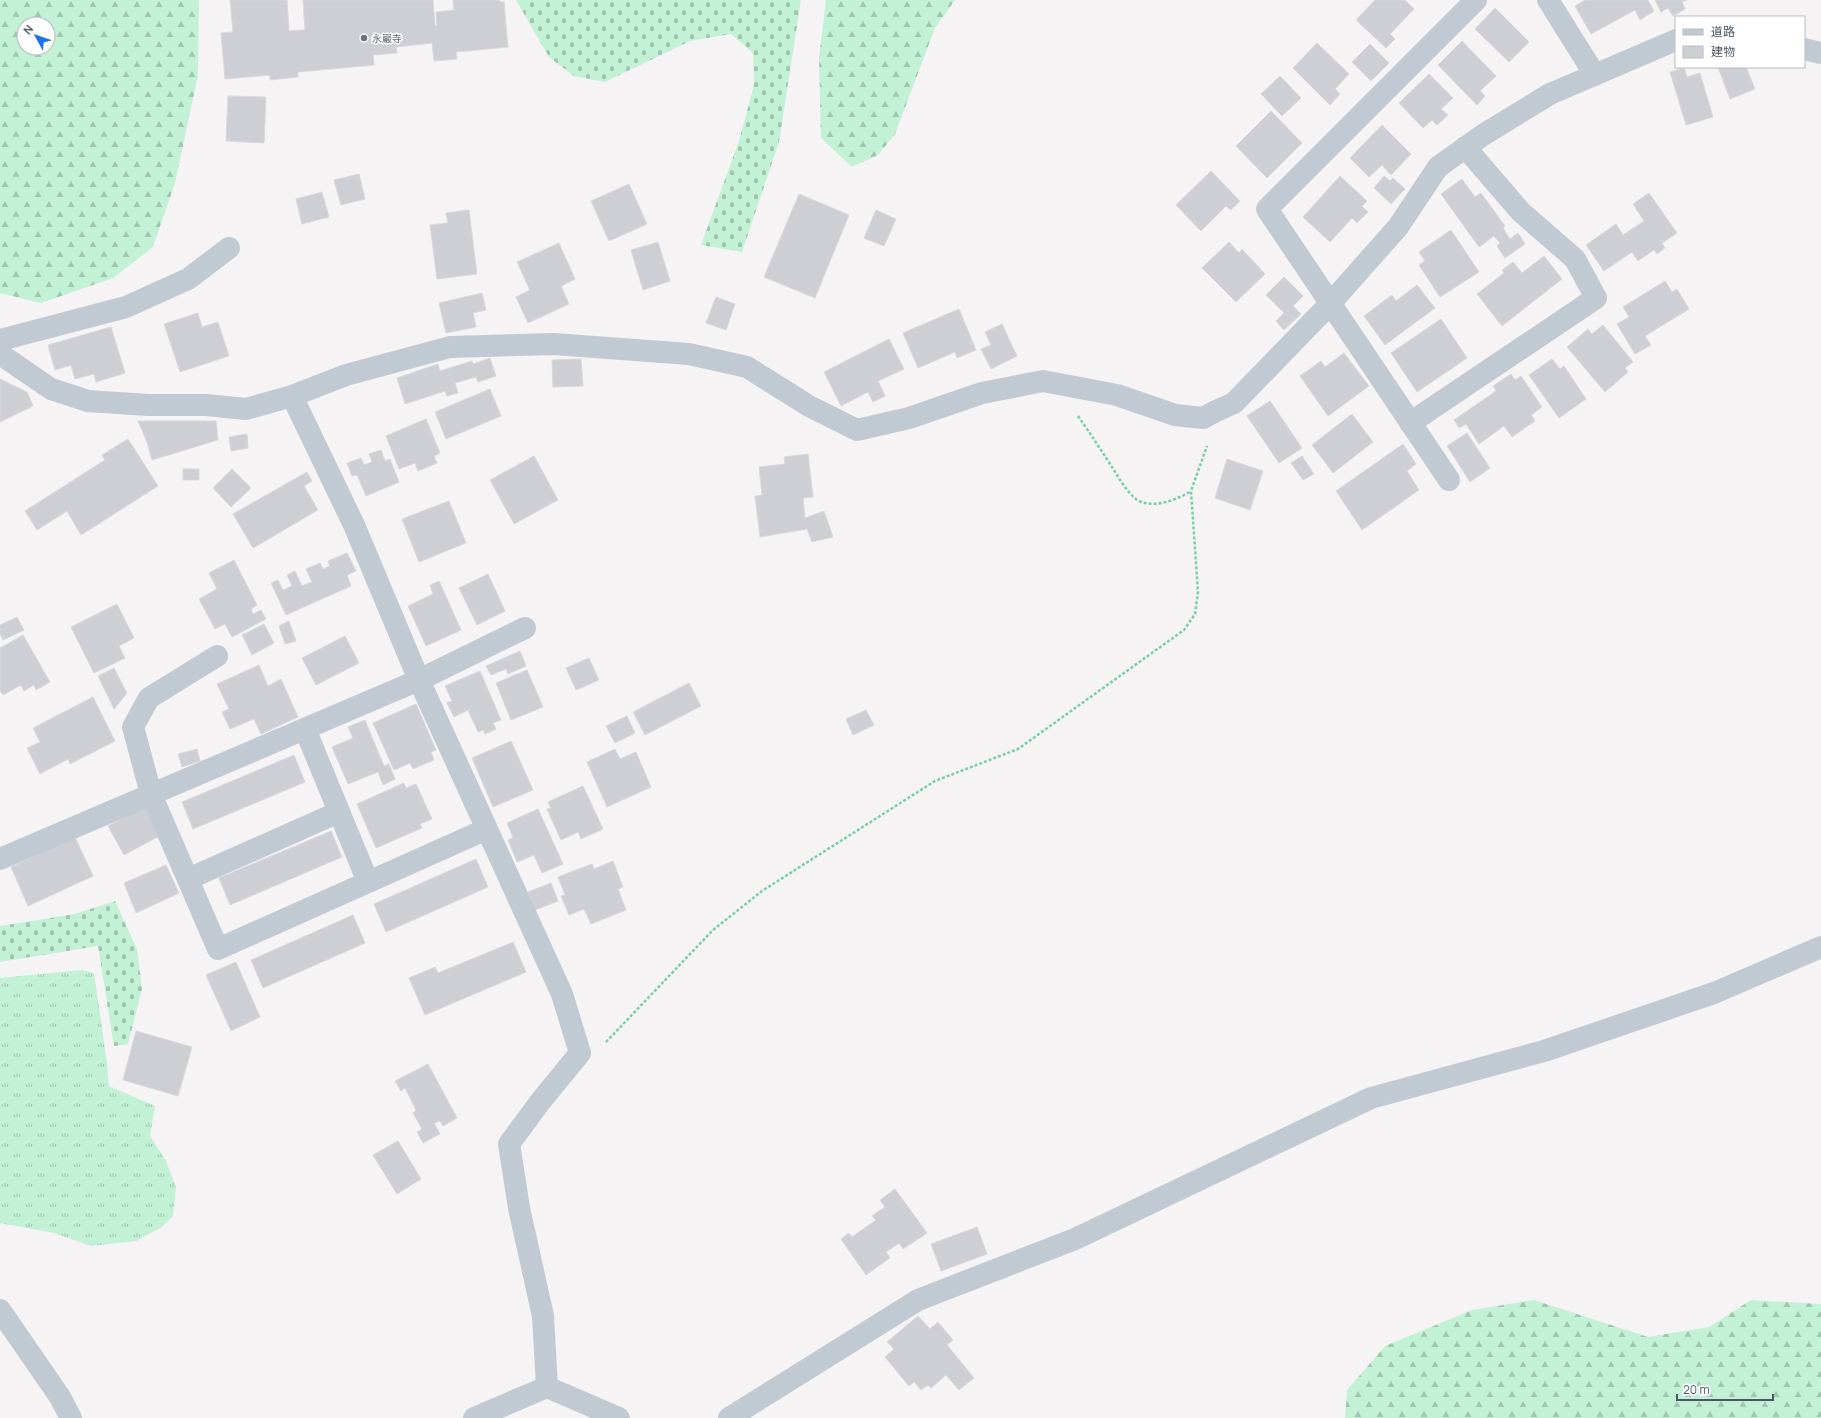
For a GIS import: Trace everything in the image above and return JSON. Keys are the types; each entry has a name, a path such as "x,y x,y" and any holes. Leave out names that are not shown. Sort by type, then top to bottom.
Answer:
{"street":[{"path":"1449,480 1268,209 1476,0"},
{"path":"1548,0 1595,75"},
{"path":"0,354 51,389 88,401 148,405 206,405 246,409 292,396 346,375 450,347 554,344 689,354 748,367 810,406 857,430 909,418 982,392 1043,381 1116,395 1175,415 1203,418 1234,403 1330,303 1398,227 1438,167 1550,94 1675,40"},
{"path":"1805,49 1821,53"},
{"path":"1410,423 1596,298 1575,259 1521,212 1465,148"},
{"path":"0,340 126,307 188,279 229,248"},
{"path":"292,396 354,526 419,680 562,994 580,1053 540,1102 510,1144 520,1208 543,1316 547,1387"},
{"path":"0,859 419,680 525,628"},
{"path":"217,656 149,698 133,727 151,794 218,949 487,830"},
{"path":"305,729 368,882"},
{"path":"188,879 339,812"},
{"path":"729,1418 918,1300 1075,1239 1371,1098 1544,1050 1714,993 1821,947"},
{"path":"0,1310 60,1397 71,1418"},
{"path":"474,1418 547,1387 619,1418"}],"path":[{"path":"1057,384 1125,486 1137,500 1147,503 1162,503 1178,499 1191,491"},
{"path":"580,1053 606,1042 713,930 762,891 935,781 1018,749 1184,630 1195,614 1198,592 1191,491 1208,444 1216,411"}],"green space":[{"path":"0,0 199,0 198,75 175,183 153,247 113,278 41,303 0,293"},
{"path":"516,0 801,0 779,142 742,252 701,245 739,141 754,85 753,53 731,34 690,41 605,82 574,76 549,57"},
{"path":"826,0 955,0 935,28 895,134 878,155 852,167 821,138 819,58"},
{"path":"115,901 137,949 142,989 128,1044 114,1046 98,946 0,962 0,926 75,914"},
{"path":"81,970 94,973 109,1086 155,1106 150,1136 166,1161 176,1187 173,1216 162,1227 136,1241 91,1246 54,1233 0,1223 0,978"},
{"path":"1534,1300 1648,1337 1709,1327 1751,1300 1821,1304 1821,1418 1345,1418 1347,1390 1385,1346 1472,1310"}],"building":[{"name":"永巖寺","path":"230,0 287,0 289,31 305,30 303,0 433,0 435,26 437,26 436,12 454,10 453,0 500,0 500,2 504,2 508,47 456,52 457,59 434,61 432,43 396,47 397,53 373,55 374,65 298,72 298,77 270,80 270,75 225,79 221,33 233,32"},
{"path":"1375,0 1405,0 1414,9 1390,34 1395,39 1386,48 1356,20"},
{"path":"1585,0 1648,0 1654,11 1640,20 1635,10 1591,34 1575,6"},
{"path":"1655,0 1687,0 1682,2 1685,9 1673,16 1668,8 1661,12"},
{"path":"1495,8 1529,42 1509,62 1475,29"},
{"path":"1462,41 1496,76 1480,91 1485,96 1477,105 1438,65"},
{"path":"1317,43 1349,74 1335,89 1340,94 1330,105 1293,68"},
{"path":"1370,44 1389,63 1371,81 1352,62"},
{"path":"1684,68 1687,77 1700,73 1713,117 1686,125 1670,72"},
{"path":"1718,68 1746,68 1755,89 1730,99"},
{"path":"1429,74 1453,98 1441,109 1448,115 1437,125 1432,120 1423,128 1399,103"},
{"path":"1280,76 1301,98 1282,116 1261,94"},
{"path":"228,96 266,97 264,143 226,141"},
{"path":"1271,111 1302,143 1267,178 1236,146"},
{"path":"1382,125 1411,154 1391,175 1382,165 1369,177 1350,158"},
{"path":"1211,171 1240,201 1231,210 1226,206 1201,231 1176,205"},
{"path":"359,174 365,199 341,205 334,180"},
{"path":"1340,176 1367,201 1362,206 1368,212 1357,223 1352,218 1330,242 1303,217"},
{"path":"1384,176 1390,181 1393,178 1405,189 1391,204 1374,188"},
{"path":"1462,179 1475,197 1481,193 1505,226 1503,228 1510,239 1518,233 1525,244 1505,258 1497,246 1500,243 1494,236 1479,247 1441,194"},
{"path":"629,184 647,224 609,241 591,201"},
{"path":"322,192 329,217 302,224 296,199"},
{"path":"1649,193 1677,233 1662,243 1665,248 1657,254 1654,250 1638,261 1632,252 1604,271 1586,245 1616,224 1623,235 1644,221 1633,204"},
{"path":"799,194 849,215 815,298 764,277"},
{"path":"469,210 477,274 437,279 430,225 448,223 446,213"},
{"path":"876,210 896,219 884,246 864,238"},
{"path":"1451,230 1479,272 1440,297 1419,265 1425,261 1419,252"},
{"path":"658,242 670,281 643,290 631,250"},
{"path":"1229,242 1239,253 1242,249 1265,274 1236,302 1202,268"},
{"path":"559,243 575,279 561,286 569,304 528,323 516,297 530,290 517,262"},
{"path":"1544,256 1562,279 1502,326 1477,294 1504,273 1502,270 1513,262 1522,273"},
{"path":"1284,277 1303,296 1293,306 1301,314 1284,330 1276,321 1284,313 1266,295"},
{"path":"1665,281 1672,292 1677,289 1689,309 1645,336 1651,345 1635,354 1617,324 1629,317 1623,307"},
{"path":"1417,285 1435,308 1385,345 1364,316 1392,295 1396,301"},
{"path":"482,293 486,310 473,313 476,327 446,333 439,303"},
{"path":"716,297 735,304 726,330 706,323"},
{"path":"959,309 976,350 957,358 955,352 918,368 903,333"},
{"path":"198,313 202,327 218,322 229,356 180,372 164,324"},
{"path":"1441,319 1467,358 1417,392 1391,353"},
{"path":"1002,324 1017,356 991,369 981,349 991,345 985,332"},
{"path":"1603,325 1633,362 1625,368 1628,372 1605,392 1567,347 1588,329 1592,334"},
{"path":"111,327 125,373 96,382 94,374 75,379 71,365 55,370 48,345"},
{"path":"889,339 904,369 878,381 885,396 873,402 868,392 841,406 824,372"},
{"path":"1344,353 1369,386 1328,416 1300,376 1321,361 1325,367"},
{"path":"490,358 496,376 478,382 476,377 455,383 458,393 447,396 445,391 405,404 397,378 438,364 440,371 472,361 473,364"},
{"path":"581,359 583,386 553,387 552,360"},
{"path":"1552,359 1560,369 1564,366 1586,399 1559,418 1529,375"},
{"path":"1511,374 1515,380 1521,376 1542,407 1531,415 1535,421 1512,437 1504,426 1479,444 1466,424 1459,428 1454,420 1496,391 1493,386"},
{"path":"0,379 27,392 33,406 0,422"},
{"path":"490,389 501,416 446,439 435,412"},
{"path":"1270,401 1302,448 1279,463 1247,416"},
{"path":"1352,414 1373,442 1333,473 1312,445"},
{"path":"426,419 440,453 434,456 437,463 418,471 415,463 399,469 386,436"},
{"path":"138,421 216,421 218,440 152,460 147,442"},
{"path":"1467,433 1490,468 1470,482 1447,446"},
{"path":"247,434 248,448 231,451 229,437"},
{"path":"128,439 158,486 81,535 67,511 37,530 25,511 105,460 102,455"},
{"path":"1403,444 1416,464 1407,471 1419,490 1362,530 1336,491"},
{"path":"381,450 385,461 390,459 399,482 366,496 357,475 352,476 347,463 361,458 364,465 372,462 369,454"},
{"path":"808,454 813,497 803,498 805,518 824,511 833,537 812,542 807,529 760,537 755,496 762,495 759,467 785,464 784,457"},
{"path":"534,456 558,500 514,524 490,480"},
{"path":"1302,456 1314,474 1303,480 1291,463"},
{"path":"1227,459 1263,471 1250,510 1215,498"},
{"path":"183,469 199,469 199,480 183,480"},
{"path":"232,469 251,488 231,507 213,488"},
{"path":"307,472 312,481 304,486 318,510 253,548 233,514"},
{"path":"449,501 466,543 419,562 402,519"},
{"path":"347,553 356,571 347,575 351,586 286,615 271,583 278,580 283,590 292,586 287,575 295,571 302,586 312,582 306,569 320,563 323,569 330,566 328,561"},
{"path":"234,560 257,605 251,609 253,614 261,610 266,619 232,637 225,624 215,629 199,599 217,589 209,573"},
{"path":"488,574 505,611 477,625 459,588"},
{"path":"439,581 461,630 426,646 408,606 433,594 430,585"},
{"path":"117,604 134,638 119,646 125,658 94,673 71,627"},
{"path":"17,617 24,630 3,640 0,634 0,625"},
{"path":"289,621 296,641 285,644 279,626"},
{"path":"264,624 274,643 252,655 242,635"},
{"path":"23,635 50,682 36,690 34,685 24,691 21,685 3,695 0,690 0,648"},
{"path":"345,636 359,663 316,685 302,658"},
{"path":"520,651 526,666 508,674 506,669 491,675 486,666"},
{"path":"589,658 599,680 576,690 566,668"},
{"path":"259,665 268,686 281,679 298,717 261,734 254,719 230,729 222,712 229,709 217,684"},
{"path":"114,668 127,693 114,709 98,676"},
{"path":"527,670 543,707 511,720 496,683"},
{"path":"480,671 501,720 493,723 496,729 485,734 483,730 478,732 468,710 454,717 447,703 452,701 445,686"},
{"path":"689,683 701,706 645,735 633,712"},
{"path":"93,697 115,741 70,764 68,759 40,774 27,748 40,742 33,728"},
{"path":"416,704 436,750 431,752 434,760 413,769 410,763 394,770 373,723"},
{"path":"866,710 874,725 853,735 846,719"},
{"path":"627,716 635,733 615,743 606,726"},
{"path":"365,720 384,766 389,764 395,779 383,785 378,772 348,784 332,747 353,738 348,727"},
{"path":"511,741 533,790 493,807 472,758"},
{"path":"197,749 200,761 182,767 178,754"},
{"path":"615,749 620,759 636,752 651,787 607,807 587,762"},
{"path":"294,755 305,782 193,829 182,802"},
{"path":"404,783 406,788 416,784 432,819 420,824 422,828 376,848 357,804"},
{"path":"583,786 603,829 581,839 578,832 561,840 547,809 551,808 548,802"},
{"path":"146,806 161,835 124,855 108,826"},
{"path":"538,809 563,864 542,873 534,855 517,862 508,840 513,838 507,823"},
{"path":"331,831 342,857 230,905 219,878"},
{"path":"75,837 93,876 28,906 11,867"},
{"path":"476,859 488,887 386,932 374,904"},
{"path":"613,861 623,887 618,889 626,910 591,924 584,909 569,915 561,896 565,895 558,877 592,864 594,869"},
{"path":"166,865 179,893 136,913 124,883"},
{"path":"551,883 558,901 535,910 528,892"},
{"path":"353,915 365,943 263,988 251,960"},
{"path":"513,942 526,972 425,1015 409,978 435,967 438,973"},
{"path":"236,962 260,1017 231,1031 206,975"},
{"path":"136,1031 192,1047 178,1096 123,1080"},
{"path":"428,1064 457,1118 443,1126 440,1121 434,1123 440,1134 423,1143 417,1132 422,1129 413,1113 416,1110 405,1088 401,1091 395,1081"},
{"path":"398,1141 421,1179 397,1194 373,1155"},
{"path":"895,1189 927,1233 903,1249 899,1243 886,1252 890,1258 866,1275 841,1239 849,1233 852,1237 876,1220 872,1216 885,1207 880,1200"},
{"path":"977,1227 987,1254 941,1271 931,1244"},
{"path":"918,1316 930,1329 938,1322 953,1340 947,1345 974,1378 959,1390 946,1375 931,1388 928,1385 921,1390 914,1382 909,1386 885,1357 894,1349 887,1342"}],"place":[{"name":"永巖寺","path":"364,38"}]}
